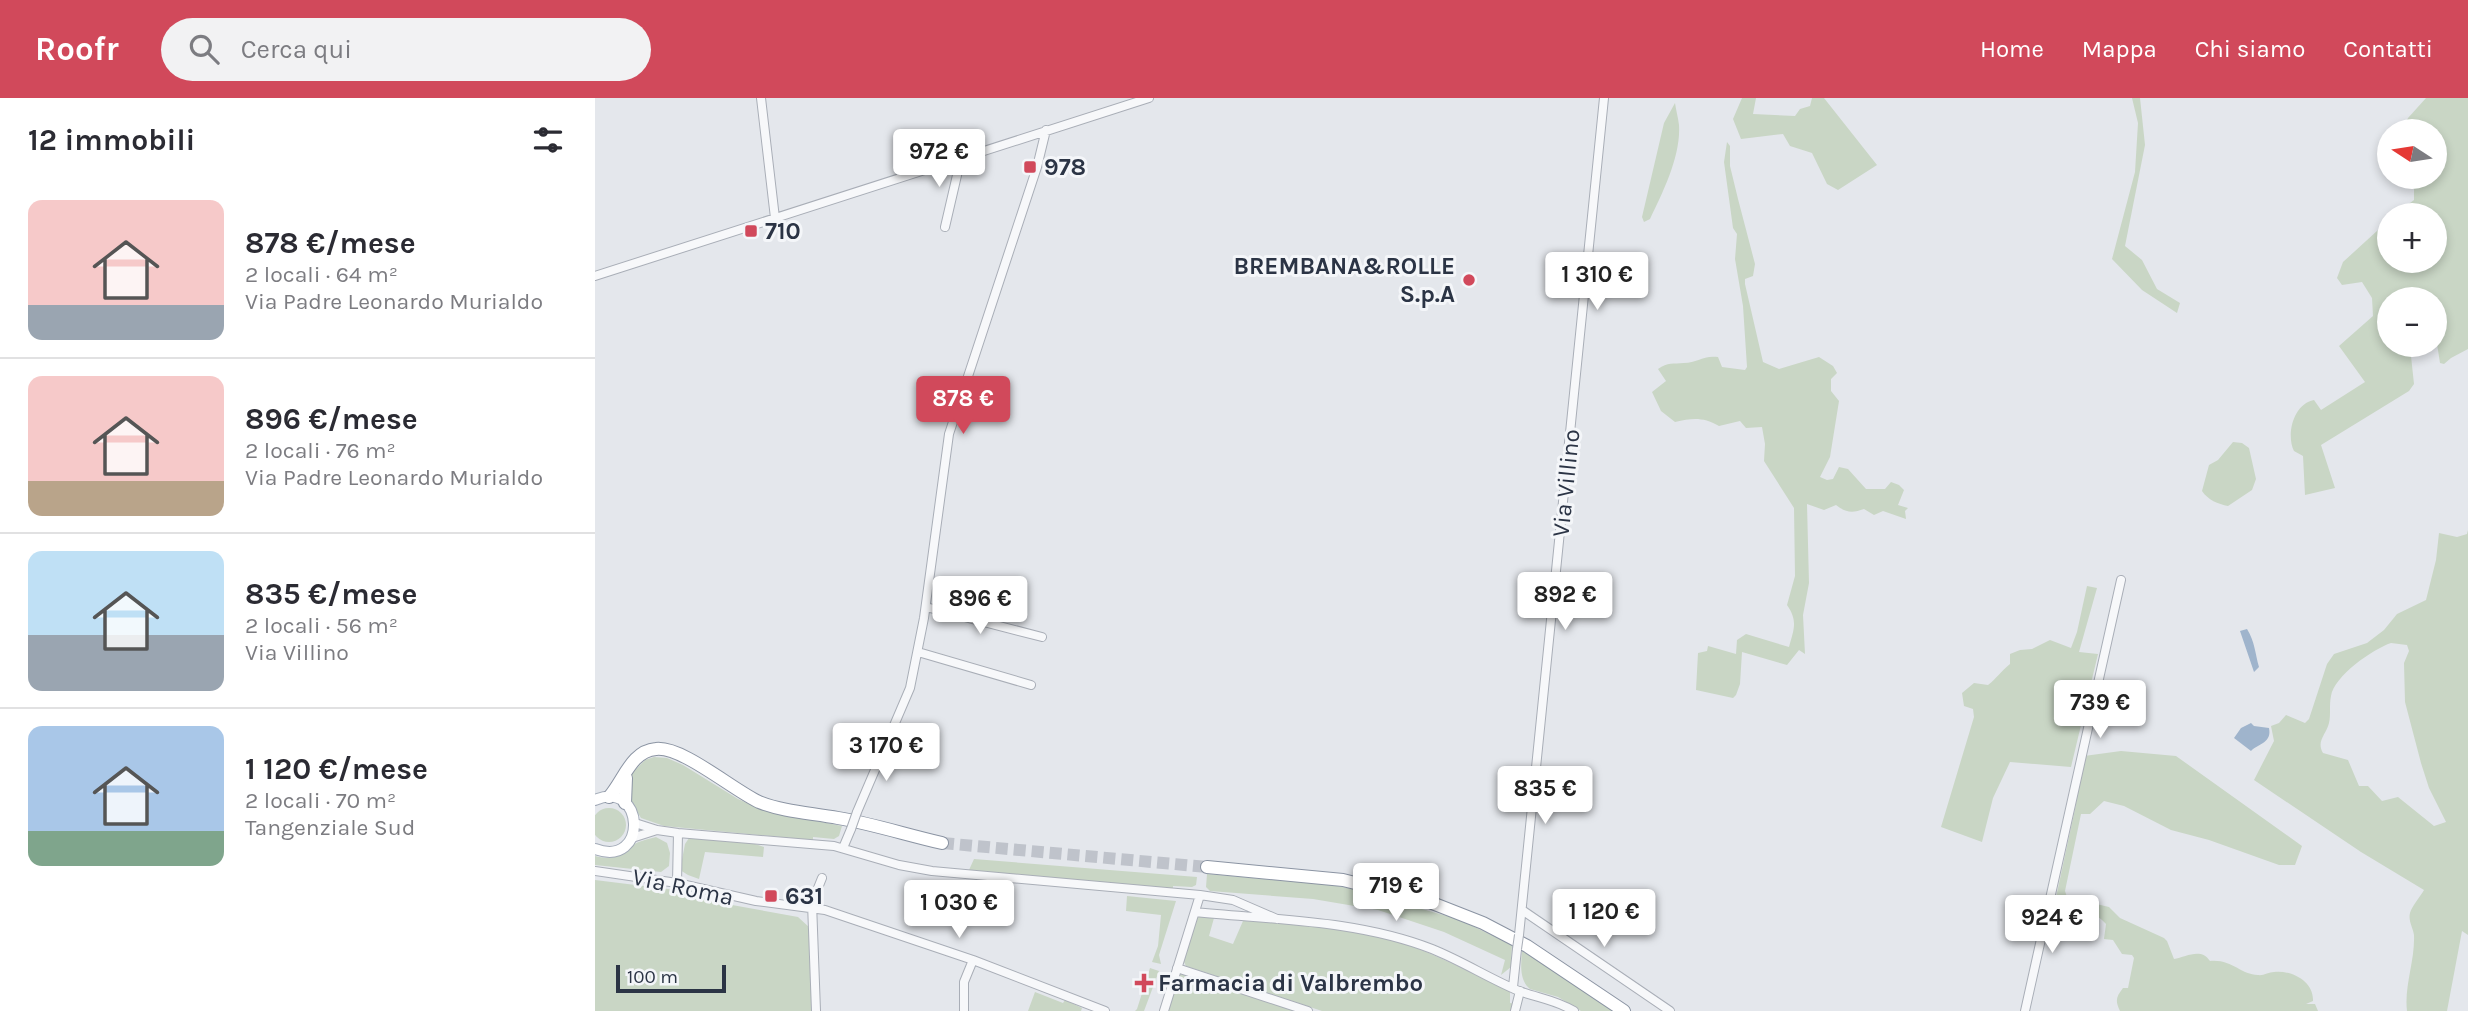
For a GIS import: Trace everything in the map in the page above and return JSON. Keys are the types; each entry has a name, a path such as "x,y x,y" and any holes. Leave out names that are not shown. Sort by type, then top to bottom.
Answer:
{"highway":[{"path":"625,803 626,775 631,763 641,754 654,749 666,750 684,757 748,796 769,805 845,819 942,843"},
{"path":"600,797 626,775"},
{"path":"1207,867 1343,880 1427,901 1483,923 1527,946 1624,1011"}],"main road":[{"path":"595,849 602,852 616,851 628,844 635,823 632,812 625,803 600,797"}],"street":[{"path":"761,98 775,218"},
{"path":"595,276 1149,98"},
{"name":"Via Villino","path":"1515,1011 1522,910 1604,98"},
{"path":"843,848 910,688 926,607 951,423 1037,167 1046,130"},
{"path":"945,227 961,158"},
{"path":"2025,1011 2121,580"},
{"path":"926,607 1042,637"},
{"path":"918,652 1031,685"},
{"path":"635,823 678,833 843,848 899,865 932,871 1200,895 1233,900 1277,919"},
{"path":"632,838 657,830"},
{"path":"677,883 678,833"},
{"name":"Via Roma","path":"595,872 677,883 733,897 813,909 853,919 973,960 1105,1011"},
{"path":"816,1011 812,903 822,877"},
{"path":"1164,1011 1200,895"},
{"path":"1522,910 1670,1011"},
{"path":"1195,912 1336,925 1399,939 1433,949 1516,989 1559,1002 1574,1011"},
{"path":"964,1011 964,982 973,960"},
{"path":"1177,968 1308,1011"}],"green space":[{"path":"1742,98 1756,98 1753,114 1795,116 1800,109 1810,106 1812,98 1824,98 1877,165 1838,190 1827,184 1812,153 1790,146 1783,134 1741,139 1733,119"},
{"path":"2132,98 2140,98 2145,145 2125,246 2142,260 2157,289 2180,303 2177,313 2142,290 2112,259 2135,172 2138,123"},
{"path":"2426,98 2468,98 2468,349 2444,364 2440,363 2439,357 2447,357 2447,287 2377,287 2377,357 2411,357 2414,384 2409,391 2321,445 2335,488 2305,495 2303,456 2294,451 2291,437 2296,414 2301,407 2314,400 2321,410 2365,382 2339,346 2373,316 2372,298 2362,282 2342,285 2337,278 2343,262 2377,231 2377,273 2447,273 2447,203 2410,203 2414,200 2414,189 2447,189 2447,119 2408,119"},
{"path":"1675,103 1679,137 1674,161 1650,219 1644,222 1642,217 1664,123"},
{"path":"1727,142 1730,146 1730,166 1755,264 1753,276 1745,279 1745,284 1763,362 1779,369 1819,357 1833,366 1837,373 1831,379 1831,391 1839,401 1830,457 1820,477 1833,479 1839,467 1848,469 1866,489 1885,489 1891,482 1904,490 1898,505 1908,508 1905,511 1906,519 1883,511 1874,515 1864,509 1850,512 1836,505 1824,510 1807,504 1809,583 1803,615 1805,654 1799,650 1787,665 1742,652 1740,684 1733,698 1696,690 1698,653 1707,651 1708,646 1736,654 1737,640 1746,634 1789,647 1794,625 1787,605 1795,576 1794,508 1764,461 1762,427 1746,428 1740,421 1719,426 1698,419 1675,422 1661,411 1652,392 1666,381 1658,369 1668,364 1718,357 1722,367 1745,370 1747,367 1743,306 1735,259 1737,234 1733,228 1724,162"},
{"path":"2233,442 2242,443 2249,448 2256,479 2252,490 2228,506 2213,501 2202,491 2209,465 2218,460"},
{"path":"2468,530 2468,935 2462,931 2447,1011 2407,1011 2414,945 2410,913 2424,890 2361,852 2254,780 2274,741 2271,726 2279,723 2286,715 2305,723 2309,719 2327,664 2334,654 2367,643 2384,630 2397,614 2426,600 2436,560 2439,533 2457,537 2467,534","holes":["2391,643 2407,645 2409,651 2404,663 2405,702 2429,788 2446,822 2434,826 2398,797 2382,801 2368,786 2359,786 2348,760 2323,753 2321,749 2321,741 2329,723 2331,696 2339,680 2355,664 2383,646"]},
{"path":"2087,586 2097,588 2079,652 2098,654 2071,767 2010,762 1993,798 1982,842 1941,827 1974,717 1973,709 1964,706 1962,693 1974,683 1988,685 2010,664 2010,654 2032,649 2050,640 2071,648"},
{"path":"2121,751 2176,756 2302,846 2295,865 2279,865 2209,840 2171,830 2124,806 2104,801 2090,814 2081,814 2065,891 2067,897 2109,907 2120,918 2164,938 2174,959 2202,954 2210,961 2224,962 2246,973 2260,975 2281,972 2295,975 2310,988 2313,1001 2306,1004 2315,1004 2318,1011 2120,1011 2118,997 2123,988 2128,988 2134,958 2132,955 2122,954 2113,940 2104,939 2106,924 2102,920 2055,902 2084,756"},
{"path":"654,757 667,758 683,765 738,799 765,811 842,826 839,836 834,839 813,837 813,840 664,826 641,818 628,797 628,782 632,773 645,760"},
{"path":"609,808 621,813 626,825 621,837 609,842 597,837 597,813"},
{"path":"656,837 667,843 670,853 669,866 661,872 595,865 595,856 615,856 635,844"},
{"path":"689,838 749,842 764,847 763,857 705,852 699,879 680,870 685,844"},
{"path":"974,859 1197,877 1196,885 1192,887 1173,886 1173,889 969,870"},
{"path":"1207,874 1332,885 1390,896 1411,906 1458,919 1512,945 1511,967 1501,975 1505,960 1444,932 1378,910 1313,899 1210,891 1206,887"},
{"path":"595,880 676,890 721,903 798,917 810,928 813,1011 595,1011"},
{"path":"1127,896 1176,901 1159,955 1161,964 1152,962 1158,946 1161,915 1126,911"},
{"path":"1197,916 1214,918 1209,936 1233,944 1243,921 1332,929 1398,942 1503,986 1510,991 1510,1003 1515,1004 1514,1011 1322,1011 1186,966 1183,960"},
{"path":"1522,951 1614,1011 1581,1011 1558,997 1530,989 1522,976"},
{"path":"1150,968 1159,971 1144,1011 1135,1011 1137,1009"},
{"path":"1180,973 1296,1011 1167,1011"},
{"path":"1035,992 1063,1003 1065,1000 1082,1008 1081,1011 1028,1011"}],"water":[{"path":"2247,629 2259,667 2254,672 2240,631"},
{"path":"2251,723 2269,728 2269,737 2251,751 2234,738 2241,728"}],"tunnel":[{"path":"942,843 1207,867"}],"place":[{"name":"978","path":"1030,167"},
{"name":"710","path":"751,231"},
{"name":"BREMBANA&ROLLE S.p.A","path":"1469,280"},
{"name":"631","path":"771,896"},
{"name":"Farmacia di Valbrembo","path":"1144,983"}]}
